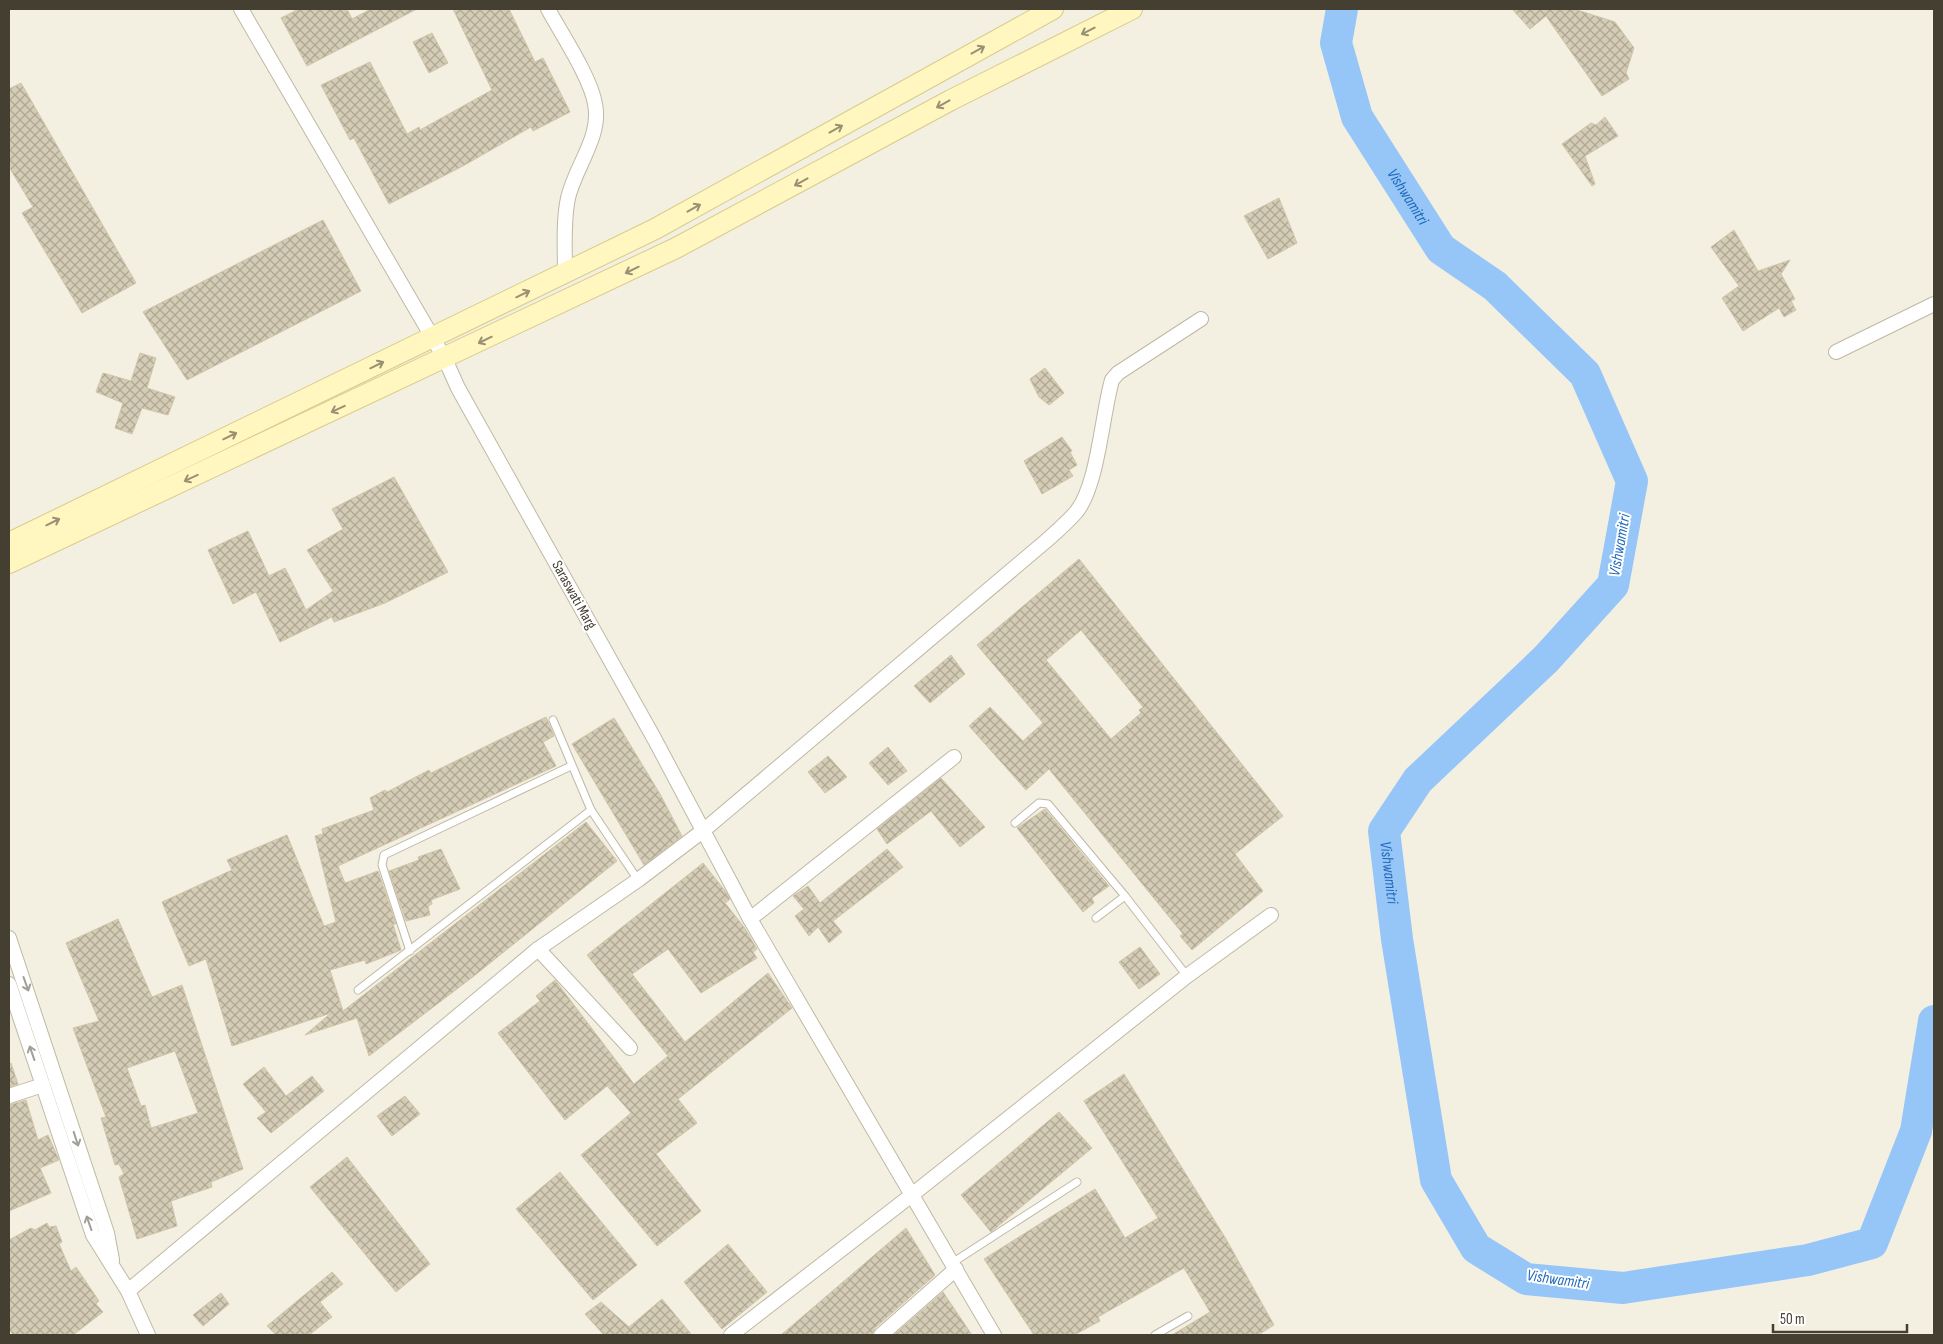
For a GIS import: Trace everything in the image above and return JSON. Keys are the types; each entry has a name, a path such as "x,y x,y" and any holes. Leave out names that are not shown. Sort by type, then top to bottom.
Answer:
{"main road":[{"path":"9,543 655,229 1053,9"},
{"path":"9,563 445,359 676,248 748,211 951,100 1132,9"}],"street":[{"name":"Saraswati Marg","path":"241,9 445,359 458,388 704,830 750,919 994,1335"},
{"path":"548,9 590,88 596,104 596,123 569,195 566,211 565,274"},
{"path":"1836,352 1934,304"},
{"path":"128,1291 538,949 638,880 704,830 1046,541 1076,512 1094,468 1112,380 1118,373 1201,319"},
{"path":"750,919 954,757"},
{"path":"730,1335 913,1194 1186,976 1272,915"},
{"path":"9,938 107,1233 113,1266"},
{"path":"538,949 630,1048"},
{"path":"9,984 13,1012 43,1085 93,1236 128,1291 148,1335"},
{"path":"9,1096 43,1085"},
{"path":"881,1335 954,1266"}],"lane":[{"path":"553,720 570,766 590,810 638,880"},
{"path":"410,951 382,865 384,856 570,766"},
{"path":"1015,823 1039,803 1048,804 1125,896 1186,976"},
{"path":"358,990 590,810"},
{"path":"1096,918 1125,896"},
{"path":"954,1266 1077,1182"},
{"path":"1155,1335 1188,1316"}],"building":[{"path":"299,9 347,9 352,19 371,9 417,9 307,66 281,18"},
{"path":"453,9 509,9 535,62 543,58 570,112 533,131 531,127 463,166 389,204 354,138 350,140 321,85 370,62 407,134 419,127 420,130 492,90"},
{"path":"1512,9 1574,9 1615,22 1634,48 1626,73 1629,79 1602,96 1546,16 1530,29"},
{"path":"432,33 448,63 429,73 413,42"},
{"path":"21,83 136,283 82,313 22,213 33,207 9,167 9,89"},
{"path":"1605,117 1618,136 1585,156 1595,184 1592,186 1562,144 1591,123 1596,125"},
{"path":"1279,198 1297,243 1268,259 1244,216"},
{"path":"323,220 361,291 187,380 143,312"},
{"path":"1734,230 1758,271 1790,260 1781,274 1795,299 1791,301 1796,310 1784,317 1779,308 1743,331 1722,298 1739,286 1711,247"},
{"path":"140,353 156,358 147,388 175,397 168,415 142,408 132,434 115,428 123,403 96,392 103,373 131,381"},
{"path":"1045,368 1064,393 1049,405 1039,397 1030,379"},
{"path":"1062,437 1072,451 1070,452 1077,465 1069,470 1073,476 1042,494 1024,461"},
{"path":"394,477 448,572 385,603 334,622 332,617 280,642 256,592 233,604 208,550 248,531 269,576 285,568 306,610 333,591 307,550 343,529 332,509"},
{"path":"1079,559 1283,816 1235,854 1263,891 1192,950 1180,936 1183,934 1049,769 1026,790 969,726 990,707 1023,741 1043,723 977,645","holes":["1081,630 1143,707 1139,710 1141,713 1111,739 1046,660"]},
{"path":"951,655 965,674 930,703 914,686"},
{"path":"546,717 554,736 543,742 556,766 338,866 345,883 378,871 396,924 393,924 401,950 366,964 365,960 330,970 343,1011 586,822 617,861 474,976 369,1056 357,1018 305,1035 331,1013 232,1046 206,959 189,966 162,902 232,870 227,860 287,835 324,926 336,922 315,836 323,834 322,829 374,810 370,798 385,790 387,792 429,770 431,773"},
{"path":"614,718 660,794 682,836 644,865 572,744"},
{"path":"888,747 907,771 888,785 869,763"},
{"path":"828,756 847,777 825,793 808,772"},
{"path":"941,778 985,827 960,847 931,811 887,844 877,829"},
{"path":"1045,809 1109,886 1092,898 1094,903 1083,912 1017,828"},
{"path":"441,849 460,889 431,900 432,904 428,906 430,915 406,921 389,871 419,860 418,857"},
{"path":"887,849 903,867 833,921 842,932 829,943 818,927 809,936 795,916 804,909 793,896 808,886 820,903"},
{"path":"703,863 730,899 725,903 744,927 757,949 753,952 757,958 701,993 668,949 632,974 685,1042 768,973 792,1008 678,1099 697,1123 656,1154 701,1211 657,1246 581,1155 631,1113 607,1086 565,1120 498,1033 540,1001 536,996 555,980 634,1084 668,1056 587,955"},
{"path":"118,919 152,997 182,985 243,1169 211,1182 212,1187 171,1201 177,1226 137,1239 119,1177 124,1174 119,1164 115,1165 101,1118 106,1117 73,1028 99,1021 66,943","holes":["175,1051 198,1113 151,1128 145,1105 141,1106 127,1068"]},
{"path":"1140,947 1160,974 1139,989 1119,962"},
{"path":"11,1063 18,1084 9,1087 9,1064"},
{"path":"264,1067 286,1096 312,1076 324,1091 271,1133 257,1118 266,1112 243,1084"},
{"path":"1124,1074 1226,1239 1274,1325 1258,1335 1172,1335 1210,1312 1184,1268 1098,1317 1100,1321 1074,1335 1034,1335 984,1259 1095,1189 1125,1238 1158,1218 1084,1101"},
{"path":"405,1096 420,1114 392,1136 377,1116"},
{"path":"26,1100 38,1140 48,1135 59,1160 40,1168 51,1193 9,1211 9,1105"},
{"path":"1059,1112 1092,1148 991,1232 961,1195"},
{"path":"347,1157 430,1264 396,1292 310,1187"},
{"path":"560,1172 637,1265 593,1300 516,1209"},
{"path":"47,1223 49,1227 56,1226 62,1242 59,1244 71,1271 76,1267 99,1301 96,1304 103,1312 73,1335 13,1335 9,1329 9,1240 31,1228 35,1230"},
{"path":"906,1228 935,1275 875,1328 872,1335 781,1335"},
{"path":"728,1244 767,1292 722,1329 684,1282"},
{"path":"332,1272 343,1284 320,1302 332,1317 309,1335 276,1335 267,1326"},
{"path":"943,1292 972,1335 894,1335"},
{"path":"221,1293 229,1304 203,1326 193,1315"},
{"path":"662,1299 692,1335 604,1335 585,1314 601,1302 629,1327"}],"waterway":[{"name":"Vishwamitri","path":"1342,9 1336,43 1357,117 1441,249 1495,286 1585,374 1632,481 1613,585 1546,659 1418,780 1384,831 1397,939 1436,1180 1476,1248 1526,1279 1623,1288 1808,1260 1872,1243 1916,1131 1934,1021"}]}
